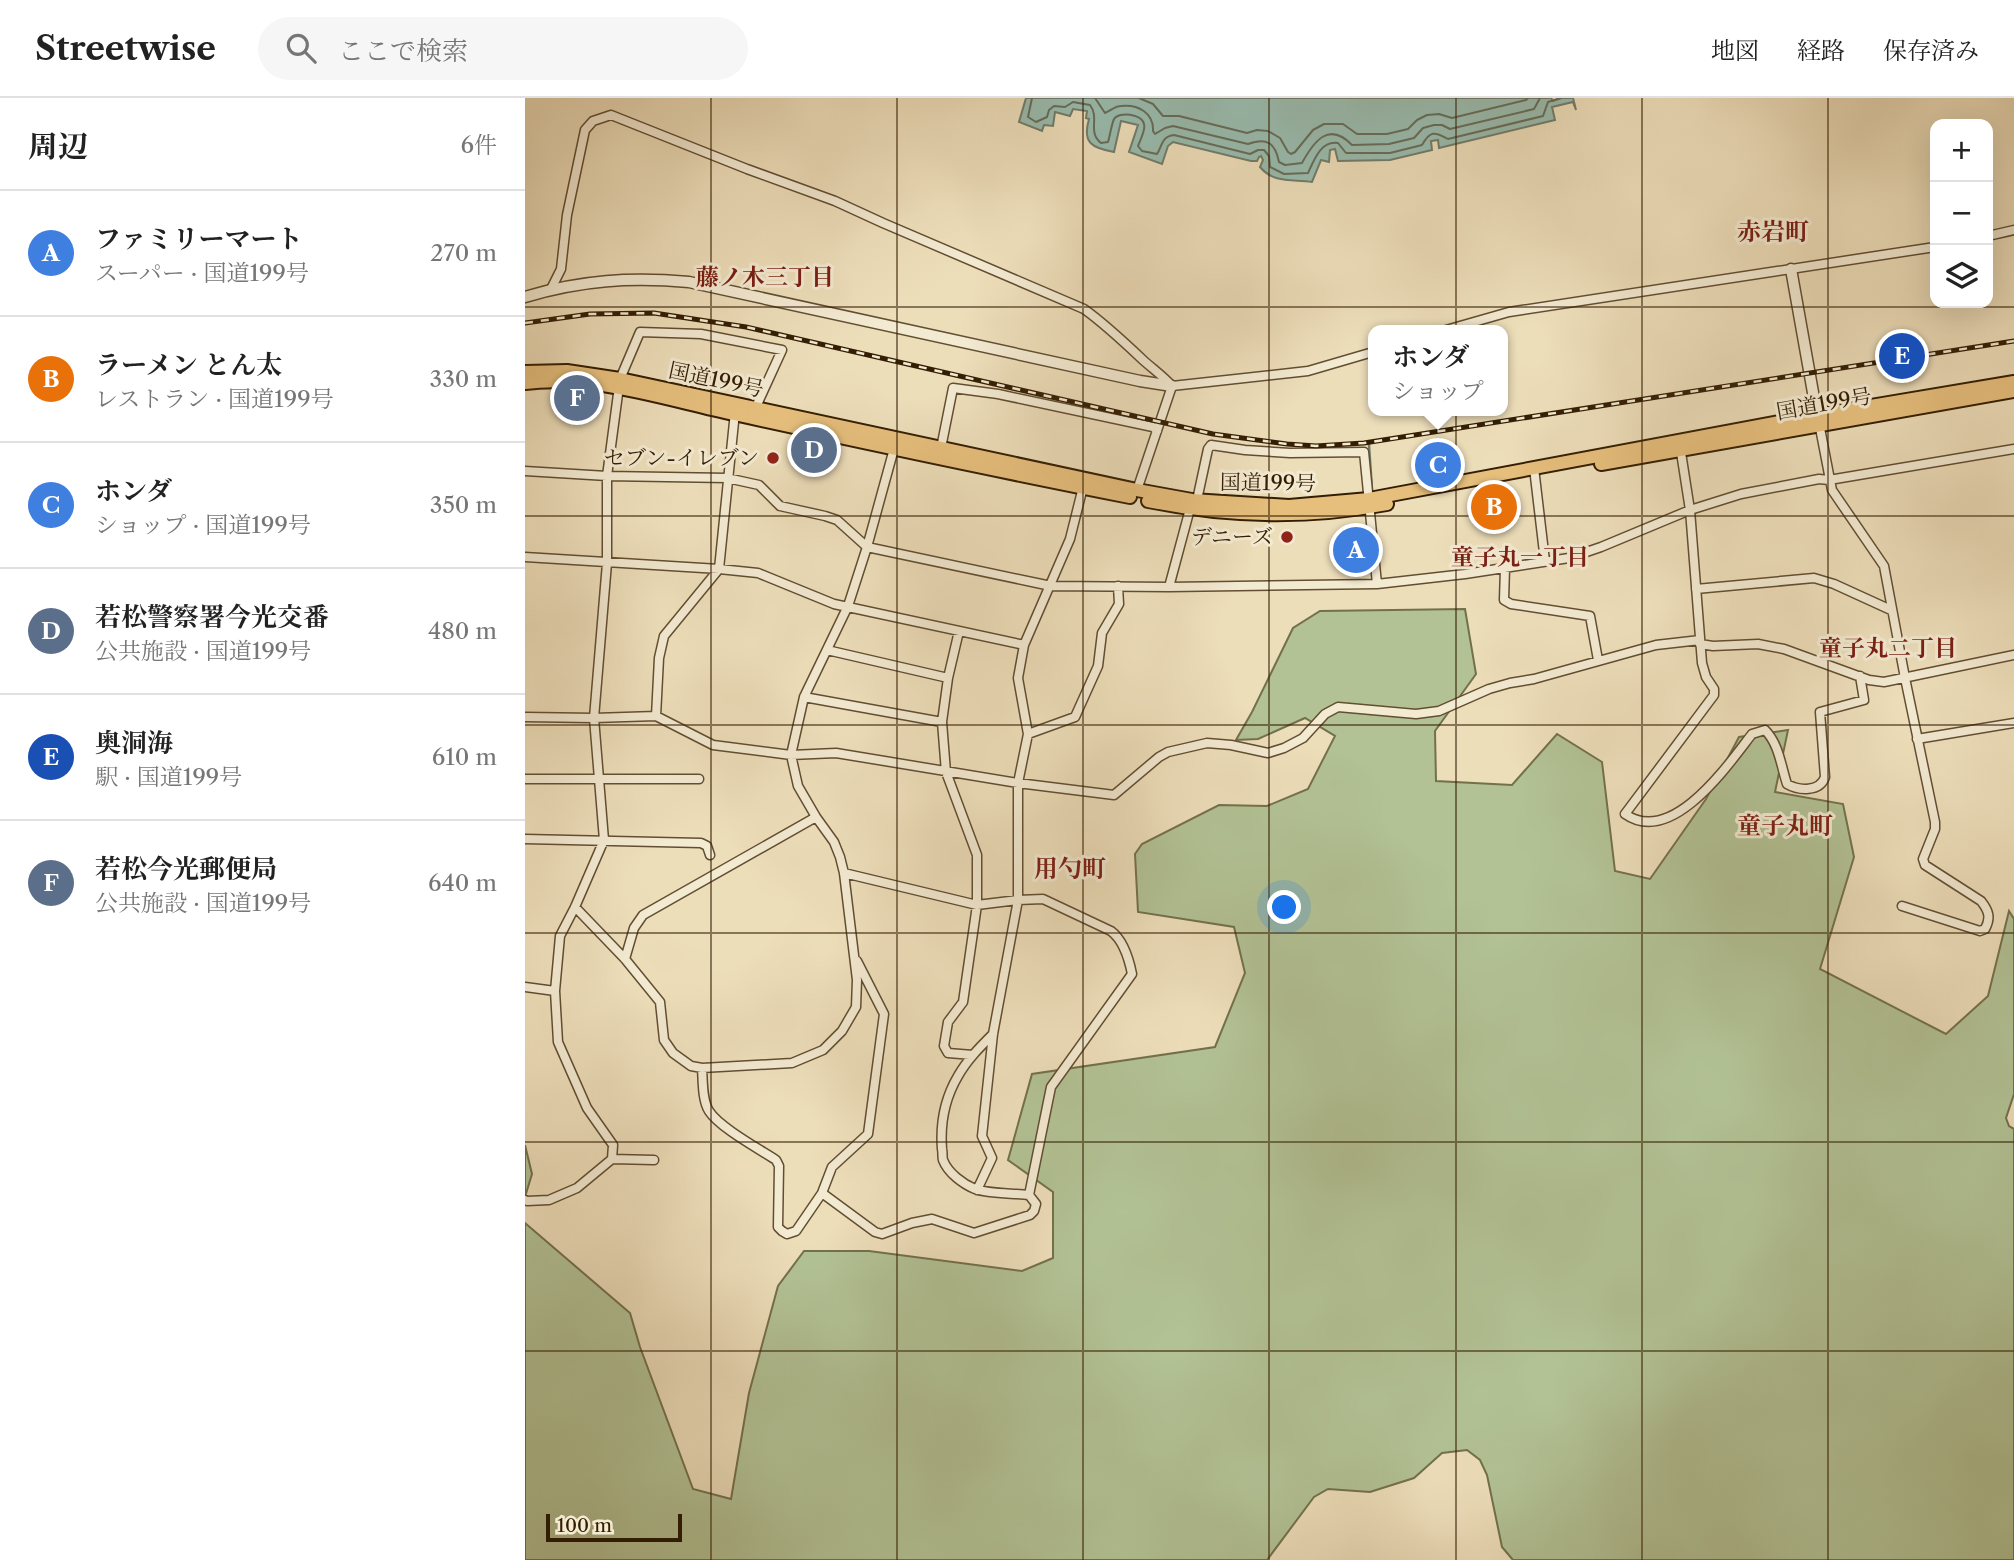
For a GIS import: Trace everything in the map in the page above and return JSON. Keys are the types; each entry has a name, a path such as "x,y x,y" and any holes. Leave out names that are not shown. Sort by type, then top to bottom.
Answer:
{"highway":[{"name":"国道199号","path":"525,372 567,370 735,410 1193,503 1289,506 1369,503 2014,382"},
{"name":"国道199号","path":"525,383 620,384"},
{"name":"国道199号","path":"1818,419 2014,391"},
{"name":"国道199号","path":"735,410 755,409 896,443 941,448 1084,483 1193,503"}],"street":[{"path":"551,289 561,269 568,215 585,130 593,121 611,115 835,201 1084,309 1160,372 1172,386"},
{"path":"1993,235 2014,230"},
{"path":"1464,325 1510,312 1930,248"},
{"path":"1791,269 1832,490 1884,566 1935,822 1935,829 1923,859 1925,865 1981,901 1987,908 1990,920 1985,929 1980,931 1902,906"},
{"path":"525,297 551,289 617,279 689,282 1172,386 1308,371 1368,353"},
{"path":"612,1159 613,1145 587,1108 558,1042 555,991 560,936 604,840 594,718 607,563 607,476 620,384 640,332 701,334 782,350 755,409"},
{"path":"1137,491 1172,386"},
{"path":"941,448 953,388 998,394 1153,427 1157,431"},
{"path":"656,716 659,658 664,636 719,569 735,410"},
{"path":"575,907 625,959 660,1002 664,1040 673,1053 691,1066 702,1068 792,1063 823,1050 842,1031 856,1007 857,980 844,873 834,842 815,817 798,786 791,755 804,697 848,606 896,443"},
{"path":"1679,444 1691,510 1702,663 1706,677 1714,689 1714,695 1625,814 1643,822 1654,821 1691,804 1713,783 1752,734 1762,730 1765,730 1775,745 1787,784 1801,789 1818,787 1825,777 1820,712 1864,700 1860,676"},
{"path":"1169,587 1211,445 1290,453 1364,452 1377,584"},
{"path":"525,471 607,476 727,478 758,485 780,506 837,520 867,547 1051,586 1377,584 1569,558 1691,510 1741,494 1819,479 1829,480 2014,449"},
{"path":"1535,472 1545,561"},
{"path":"977,1190 992,1158 982,1136 992,1034 1018,900 1018,783 1028,734 1019,678 1024,645 1070,539 1084,483"},
{"path":"525,557 758,573 834,604 1024,645"},
{"path":"1505,568 1504,600 1511,604 1590,617 1598,660"},
{"path":"1696,589 1814,578 1891,610"},
{"path":"1028,734 1075,717 1098,666 1102,633 1119,604 1118,586"},
{"path":"959,631 948,678 942,722 946,772 977,855 977,905 963,1002 948,1022 944,1046 948,1053 973,1055"},
{"path":"525,717 656,716 713,745 791,755 836,753 1018,783 1114,795 1168,752 1207,743 1268,753 1303,738 1325,714 1338,707 1416,714 1439,711 1489,689 1656,645 1700,642 1713,646 1758,644 1784,649 1869,680 1884,682 2014,655"},
{"path":"827,650 948,678"},
{"path":"804,697 942,722"},
{"path":"1917,739 2014,723"},
{"path":"525,779 699,779"},
{"path":"625,959 633,928 643,915 815,817"},
{"path":"525,839 701,842 707,846 709,855"},
{"path":"844,873 977,905 1043,899 1118,936 1132,974 1051,1087 1029,1195"},
{"path":"702,1068 709,1111 729,1129 776,1160 779,1166 778,1227 787,1234 796,1231 822,1194 832,1167 868,1134 884,1014 854,956"},
{"path":"525,988 555,991"},
{"path":"822,1194 882,1234 932,1219 974,1233 1030,1215 1036,1204 1029,1195 977,1190 953,1175 943,1160 944,1108 949,1094 973,1055 992,1034"},
{"path":"525,1199 549,1200 577,1188 612,1159 654,1160"}],"green space":[{"path":"1465,609 1476,674 1435,731 1436,781 1512,785 1557,734 1602,762 1615,871 1650,879 1706,799 1739,737 1788,730 1775,792 1843,804 1854,857 1820,969 1946,1034 1988,996 2009,911 2014,919 2014,1094 2006,1118 2009,1126 2014,1129 2014,1560 1513,1560 1502,1547 1487,1475 1480,1460 1467,1450 1442,1453 1414,1478 1370,1492 1328,1489 1314,1497 1267,1560 525,1560 525,1223 630,1313 693,1489 731,1499 749,1393 778,1286 804,1251 869,1251 1022,1271 1053,1258 1053,1192 1008,1160 1032,1074 1215,1047 1245,973 1234,927 1138,912 1135,854 1142,844 1219,805 1267,806 1308,789 1335,736 1305,718 1258,739 1236,740 1293,628 1320,611"},
{"path":"525,1145 532,1174 525,1197"}],"water":[{"path":"1026,98 1551,98 1553,101 1573,98 1576,110 1573,102 1552,107 1555,120 1439,148 1438,140 1431,141 1432,150 1390,160 1338,161 1335,149 1330,150 1329,162 1321,160 1312,182 1271,176 1260,167 1263,160 1261,156 1257,161 1251,161 1173,142 1168,146 1162,164 1129,152 1138,125 1121,121 1114,152 1100,149 1088,139 1087,111 1073,109 1070,116 1055,112 1053,126 1044,125 1042,131 1019,122"}],"waterway":[{"path":"1369,445 1372,489"}],"railway":[{"path":"525,323 590,314 654,313 746,327 1213,434 1316,446 1364,443 2014,341"}],"place":[{"name":"奥洞海","path":"1902,356"},
{"name":"若松今光郵便局","path":"577,398"},
{"name":"若松警察署今光交番","path":"814,450"},
{"name":"セブン-イレブン","path":"773,458"},
{"name":"ホンダ","path":"1438,465"},
{"name":"ラーメン とん太","path":"1494,507"},
{"name":"デニーズ","path":"1287,537"},
{"name":"ファミリーマート","path":"1356,550"}],"district":[{"name":"赤岩町","path":"1773,232"},
{"name":"藤ノ木三丁目","path":"765,277"},
{"name":"童子丸一丁目","path":"1520,557"},
{"name":"童子丸二丁目","path":"1888,648"},
{"name":"童子丸町","path":"1785,826"},
{"name":"用勺町","path":"1070,869"}]}
